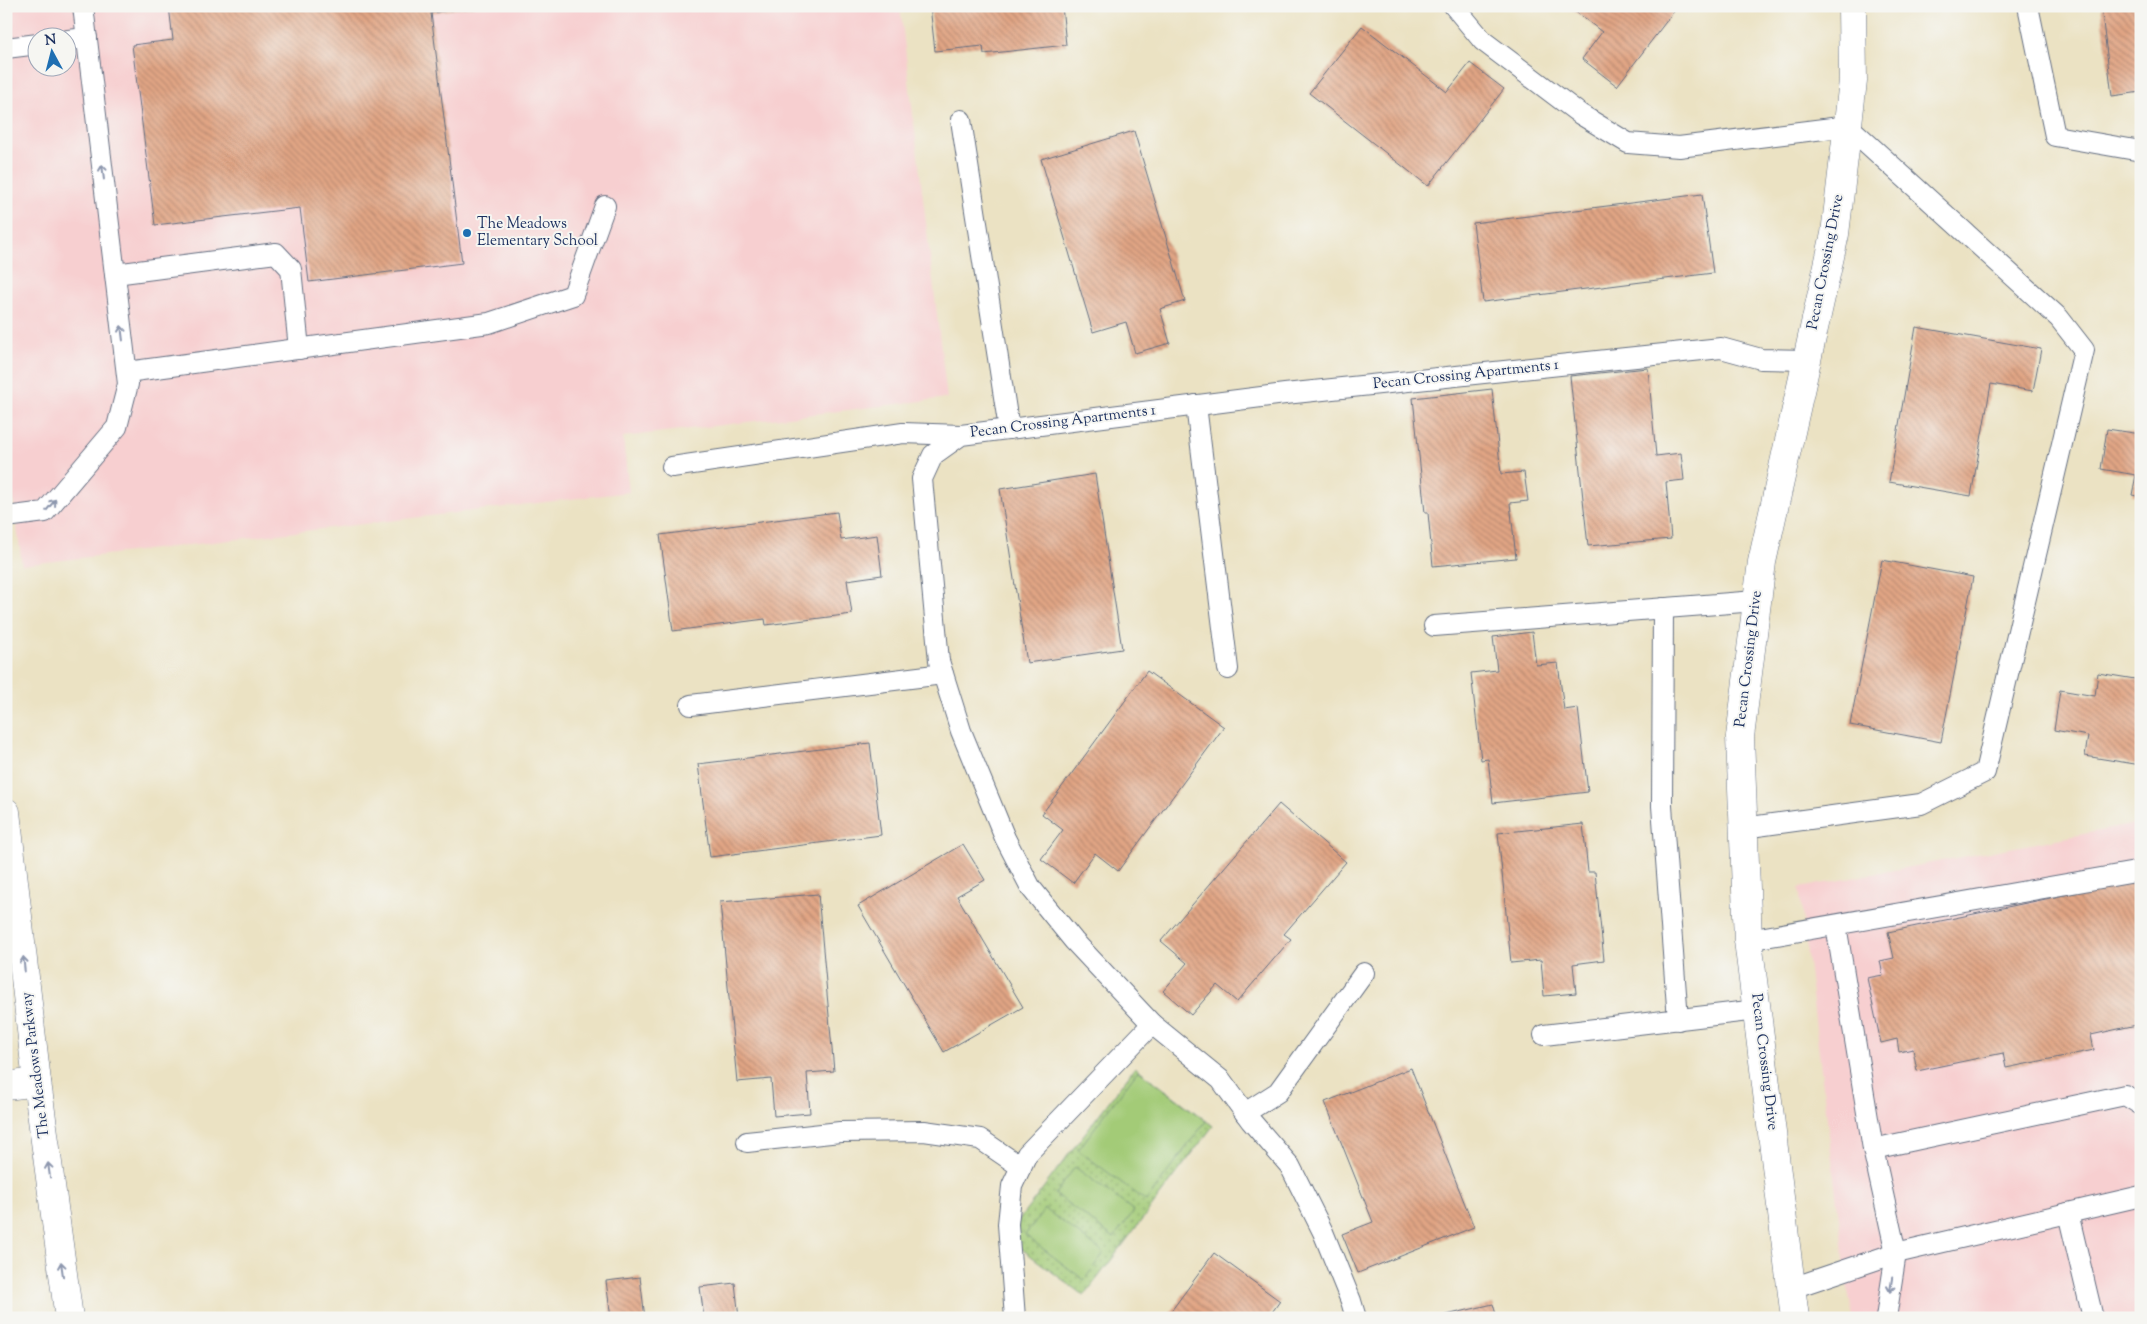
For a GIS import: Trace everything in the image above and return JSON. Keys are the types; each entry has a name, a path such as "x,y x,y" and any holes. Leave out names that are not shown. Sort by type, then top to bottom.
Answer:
{"street":[{"name":"Pecan Crossing Drive","path":"1795,1318 1748,940 1740,737 1762,562 1835,234 1853,80 1852,6"},
{"name":"The Meadows Parkway","path":"6,812 37,1082 69,1318"},
{"path":"6,1086 37,1082"}],"lane":[{"path":"78,34 83,6"},
{"path":"1454,6 1483,42 1580,114 1628,143 1679,147 1848,126 2060,318 2084,350 1985,772 1921,804 1743,828"},
{"path":"2028,6 2055,136 2141,151"},
{"path":"6,48 28,45"},
{"path":"6,517 45,512 117,426 128,384 115,274 78,45"},
{"path":"962,120 1009,429"},
{"path":"126,372 489,323 573,295 605,206"},
{"path":"115,274 276,253 291,269 299,349"},
{"name":"Pecan Crossing Apartments 1","path":"1356,1318 1352,1301 1323,1232 1290,1166 1245,1113 1221,1080 1152,1024 1074,941 1031,888 1005,838 961,731 939,661 922,479 933,455 961,435 1196,405 1721,348 1761,358 1807,360"},
{"path":"1196,405 1228,669"},
{"path":"672,467 903,433 961,435"},
{"path":"1434,626 1756,601"},
{"path":"1663,608 1662,806 1678,1020"},
{"path":"691,705 943,674"},
{"path":"1748,940 2141,871"},
{"path":"1836,925 1874,1149 1896,1253 1886,1318"},
{"path":"1245,1113 1278,1092 1364,973"},
{"path":"1544,1035 1757,1010"},
{"path":"1015,1318 1008,1224 1012,1186 1021,1166 1027,1154 1152,1024"},
{"path":"1874,1149 2125,1095 2141,1105"},
{"path":"747,1142 840,1132 924,1131 980,1139 1021,1166"},
{"path":"1792,1288 1896,1253 2141,1196"},
{"path":"2068,1213 2093,1318"}],"shaded area":[{"name":"The Meadows Elementary School","path":"6,6 900,6 947,398 623,437 629,492 22,565 6,444"},
{"path":"2141,823 2141,1318 1853,1318 1847,1284 1799,888"}],"green space":[{"path":"1135,1067 1213,1126 1084,1296 1006,1237"},
{"path":"1138,1070 1206,1121 1146,1201 1078,1150"},
{"path":"1075,1167 1134,1211 1114,1238 1055,1194"},
{"path":"1045,1209 1104,1253 1084,1280 1025,1235"}],"building":[{"path":"169,6 475,6 431,13 462,263 309,282 300,208 155,225 132,45 173,40"},
{"path":"930,6 1062,6 1066,45 984,54 983,46 935,51"},
{"path":"1568,6 1678,6 1617,86 1582,59 1602,32"},
{"path":"2101,6 2141,6 2141,92 2112,96"},
{"path":"1362,26 1447,92 1470,63 1504,89 1428,186 1309,93"},
{"path":"1134,131 1185,301 1160,309 1170,343 1135,353 1126,322 1093,332 1041,159"},
{"path":"1702,194 1713,273 1483,302 1473,223"},
{"path":"1916,327 2041,349 2033,391 1991,384 1971,496 1889,482"},
{"path":"1648,368 1656,456 1681,453 1684,480 1666,482 1671,539 1588,546 1570,376"},
{"path":"1492,389 1501,474 1524,472 1528,501 1510,503 1516,558 1433,566 1428,513 1425,513 1413,398"},
{"path":"2107,429 2141,434 2141,497 2132,495 2136,475 2101,469"},
{"path":"1095,474 1122,649 1027,663 1000,489"},
{"path":"837,512 841,540 877,535 882,575 847,580 852,614 766,625 765,619 673,631 660,535"},
{"path":"1882,560 1973,577 1941,742 1850,725"},
{"path":"1532,632 1536,665 1558,663 1564,710 1578,708 1588,792 1493,803 1488,759 1481,760 1471,673 1497,670 1493,637"},
{"path":"1147,671 1224,727 1118,871 1095,853 1073,883 1041,859 1063,830 1042,814"},
{"path":"2098,673 2141,680 2141,765 2085,756 2088,736 2054,730 2060,690 2095,696"},
{"path":"870,743 881,835 710,857 698,764"},
{"path":"1279,804 1346,862 1284,934 1291,939 1237,1002 1217,985 1191,1015 1163,991 1187,963 1161,941"},
{"path":"1583,824 1588,872 1595,872 1604,960 1573,964 1576,993 1544,996 1541,960 1511,963 1498,833"},
{"path":"963,844 985,880 957,896 1023,1007 944,1052 858,906"},
{"path":"2141,879 2141,1024 2091,1035 2094,1050 2006,1068 2003,1053 1917,1071 1913,1049 1899,1052 1897,1039 1881,1043 1867,978 1883,975 1880,961 1894,958 1888,932"},
{"path":"818,894 834,1071 807,1073 810,1113 774,1116 771,1079 737,1082 720,902"},
{"path":"1411,1068 1474,1227 1358,1273 1342,1234 1373,1222 1325,1102"},
{"path":"1214,1253 1280,1301 1268,1318 1166,1318"},
{"path":"640,1277 645,1318 611,1318 606,1281"},
{"path":"735,1283 739,1318 704,1318 700,1287"},
{"path":"1493,1304 1497,1318 1438,1318 1438,1317"}],"place":[{"name":"The Meadows Elementary School","path":"467,233"}]}
